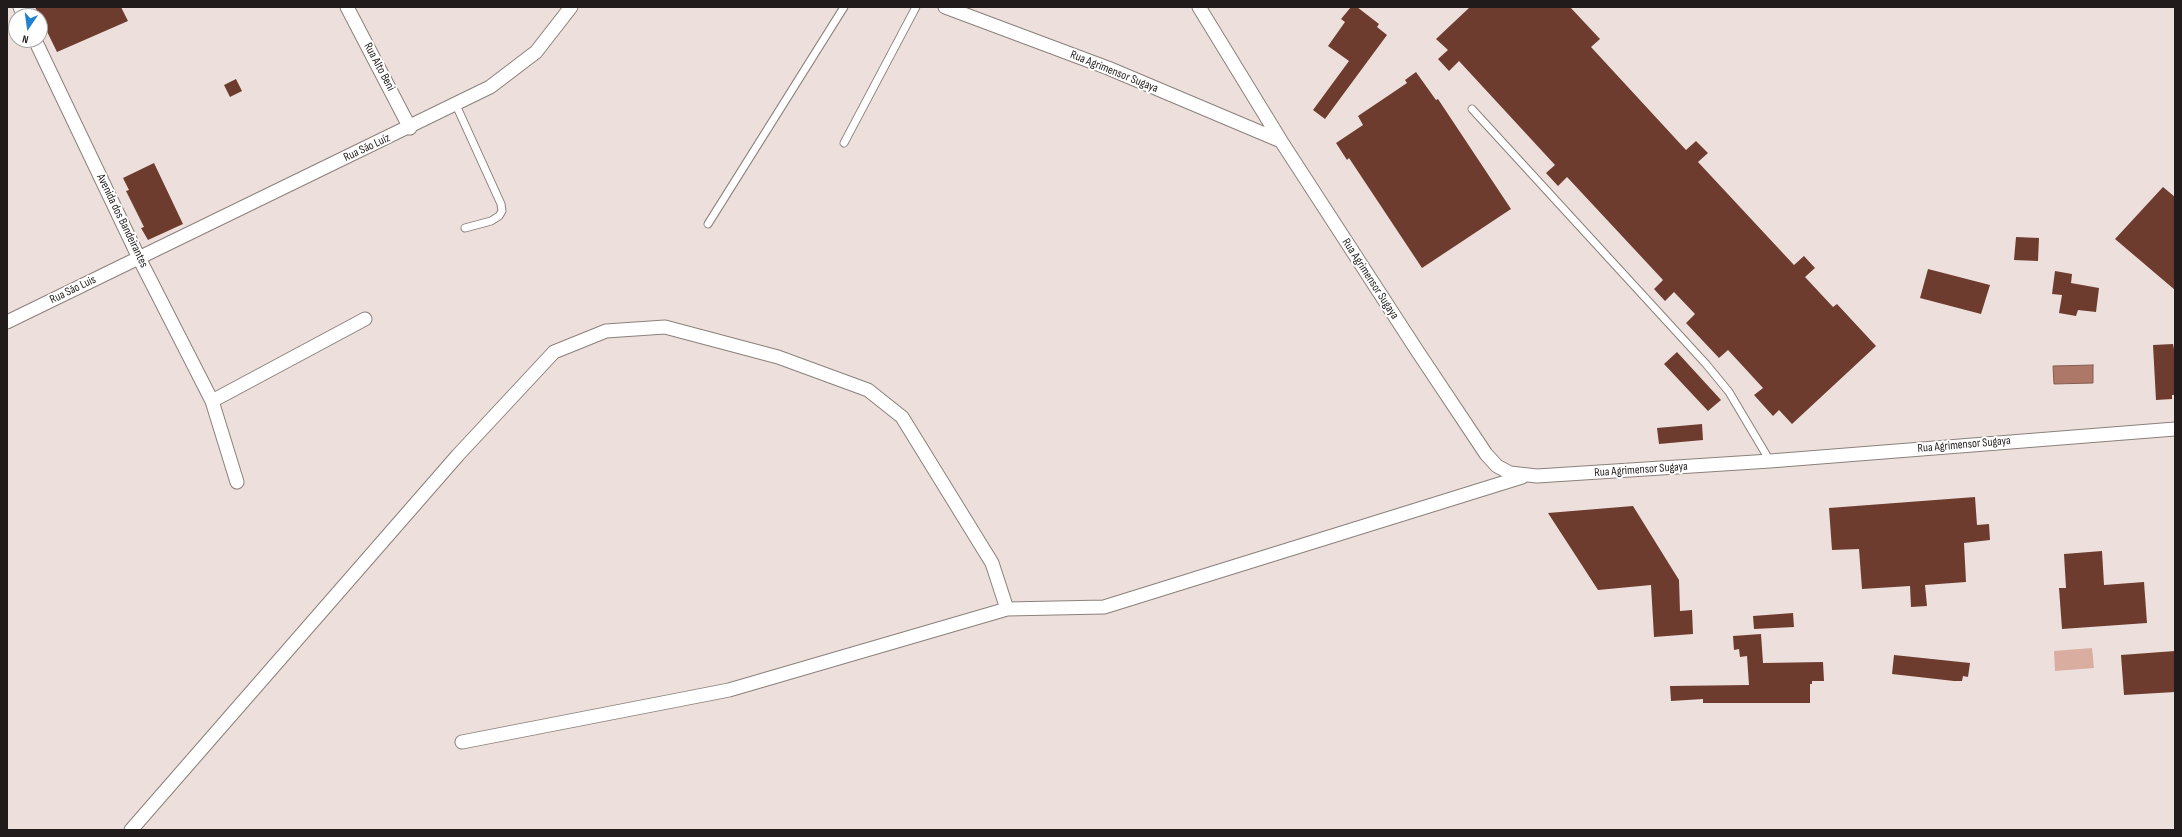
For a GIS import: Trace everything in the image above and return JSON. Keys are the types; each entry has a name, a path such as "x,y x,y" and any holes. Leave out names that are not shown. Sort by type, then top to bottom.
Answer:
{"street":[{"name":"Rua Alto Beni","path":"347,7 410,128"},
{"name":"Rua São Luíz","path":"140,258 410,128 490,87 536,52 571,7"},
{"name":"Rua Agrimensor Sugaya","path":"1199,7 1281,141 1486,454 1497,466 1510,473 1525,476 1770,461 2175,429"},
{"name":"Rua Agrimensor Sugaya","path":"951,8 1108,68 1281,141"},
{"name":"Avenida dos Bandeirantes","path":"39,48 140,258 212,401 237,482"},
{"name":"Rua São Luis","path":"7,322 140,258"},
{"path":"212,401 365,319"},
{"path":"131,830 458,455 554,352 606,331 665,327 778,357 868,390 902,417 992,563 1007,609"},
{"path":"462,742 729,690 1007,609 1104,607 1525,476"}],"lane":[{"path":"708,224 844,7"},
{"path":"844,144 916,7"},
{"path":"456,105 501,204 502,211 499,216 491,221 465,228"},
{"path":"1472,109 1706,364 1729,392 1770,461"}],"shaded area":[{"path":"2093,365 2093,383 2054,384 2053,366"},
{"path":"2092,648 2094,668 2055,671 2054,651"}],"building":[{"path":"121,7 128,21 57,52 48,34 48,8 35,8"},
{"path":"1351,7 1357,7 1379,24 1377,27 1387,35 1325,119 1313,110 1349,61 1328,46 1345,22 1341,19"},
{"path":"1470,7 1570,7 1600,39 1591,47 1686,150 1696,141 1708,153 1698,162 1794,265 1804,256 1815,268 1805,277 1833,307 1837,304 1876,346 1792,424 1779,410 1773,416 1754,395 1763,388 1728,350 1719,358 1686,323 1695,314 1674,292 1665,301 1654,289 1663,280 1567,177 1558,186 1546,173 1555,165 1459,61 1449,71 1438,59 1448,50 1436,39"},
{"path":"1416,72 1436,100 1438,99 1511,209 1422,268 1349,158 1347,160 1336,143 1363,125 1358,116 1407,83 1405,80"},
{"path":"236,79 242,91 230,97 224,85"},
{"path":"154,163 183,224 148,240 141,228 144,227 126,191 129,190 123,178"},
{"path":"2163,187 2175,197 2175,290 2115,239"},
{"path":"2016,237 2039,238 2038,261 2014,260"},
{"path":"1928,269 1990,285 1981,314 1920,298"},
{"path":"2055,271 2072,274 2071,283 2099,288 2096,312 2078,310 2076,316 2059,313 2062,295 2052,294"},
{"path":"2173,344 2175,354 2175,395 2172,395 2172,399 2156,400 2153,345"},
{"path":"1677,352 1721,400 1708,411 1664,364"},
{"path":"1702,424 1703,440 1659,444 1657,428"},
{"path":"1975,497 1977,525 1989,524 1990,540 1964,543 1966,582 1925,585 1927,606 1911,607 1910,586 1862,589 1859,549 1832,550 1829,508"},
{"path":"1633,506 1679,580 1680,611 1692,610 1693,634 1654,637 1651,585 1598,590 1548,513"},
{"path":"2102,551 2104,585 2144,582 2147,623 2062,629 2059,588 2066,588 2064,554"},
{"path":"1793,613 1794,627 1754,629 1753,616"},
{"path":"1761,634 1763,663 1823,662 1824,681 1812,681 1812,684 1810,684 1810,703 1703,703 1703,699 1671,701 1670,686 1749,685 1747,656 1740,657 1739,649 1734,650 1733,636"},
{"path":"2175,651 2175,692 2124,695 2121,655"},
{"path":"1894,655 1970,663 1968,677 1963,676 1962,681 1954,681 1892,674"}]}
